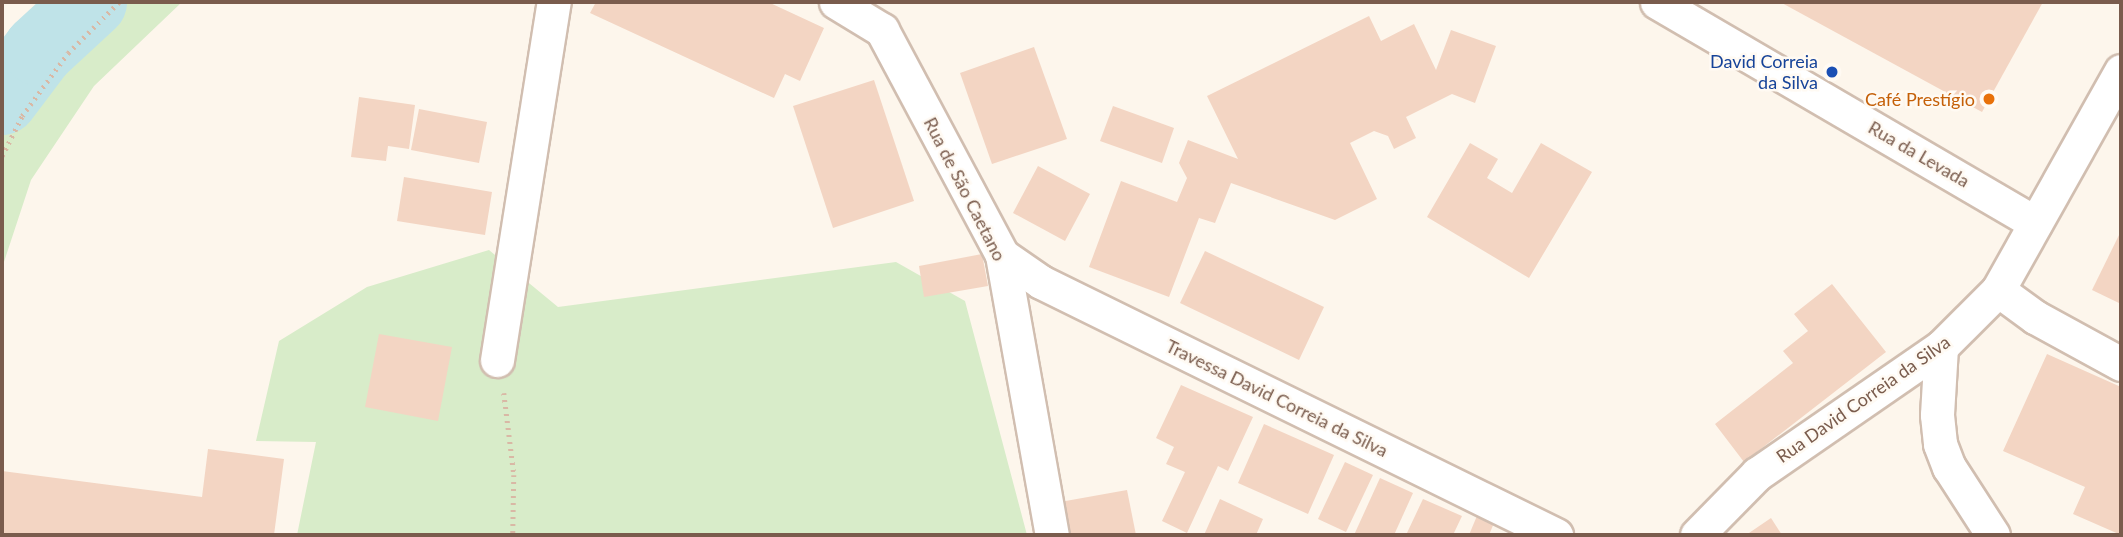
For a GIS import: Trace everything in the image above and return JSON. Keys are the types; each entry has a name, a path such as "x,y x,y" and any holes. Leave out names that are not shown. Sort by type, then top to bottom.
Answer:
{"street":[{"path":"497,360 554,2"},
{"name":"Rua de São Caetano","path":"836,2 883,30 1002,255 1052,535"},
{"name":"Rua da Levada","path":"1657,2 2035,223"},
{"name":"Rua David Correia da Silva","path":"1697,535 1757,474 1941,347 1998,290 2121,71"},
{"name":"Travessa David Correia da Silva","path":"1002,255 1041,282 1556,535"},
{"path":"1998,290 2035,317 2121,364"},
{"path":"1941,347 1937,415 1940,444 1949,467 1993,535"}],"path":[{"path":"2,156 22,116 68,54 119,2"},
{"path":"497,360 510,423 513,535"}],"green space":[{"path":"50,2 182,2 94,86 31,180 2,268 2,57"},
{"path":"489,250 558,307 896,262 965,301 1027,535 297,535 316,442 256,441 279,341 367,287"}],"building":[{"path":"596,2 768,2 824,28 800,81 785,74 774,98 590,13"},
{"path":"1780,2 2043,2 1982,112"},
{"path":"1369,16 1381,41 1414,24 1436,70 1451,30 1496,46 1475,103 1452,94 1406,117 1416,138 1394,149 1388,136 1374,131 1350,143 1377,199 1335,220 1231,183 1215,223 1199,218 1169,297 1089,267 1121,181 1177,202 1187,178 1179,163 1188,140 1238,159 1207,96"},
{"path":"1034,47 1067,139 992,164 960,73"},
{"path":"874,80 914,201 833,228 793,106"},
{"path":"359,97 415,105 409,149 388,146 386,161 351,157"},
{"path":"1113,106 1174,128 1162,163 1100,141"},
{"path":"419,109 487,122 479,163 411,150"},
{"path":"1470,143 1498,159 1487,178 1512,193 1541,143 1592,172 1529,278 1427,217"},
{"path":"1038,166 1090,194 1065,241 1013,213"},
{"path":"404,177 492,192 485,235 397,221"},
{"path":"2121,231 2121,304 2092,290"},
{"path":"1205,251 1324,307 1299,360 1180,303"},
{"path":"982,254 988,286 924,297 919,266"},
{"path":"1832,284 1886,352 1744,462 1715,424 1793,363 1783,351 1808,331 1794,314"},
{"path":"379,334 452,347 438,421 365,407"},
{"path":"2047,354 2121,387 2121,535 2073,514 2085,487 2003,451"},
{"path":"1181,385 1253,417 1228,471 1218,466 1187,533 1162,521 1185,472 1166,464 1174,447 1156,438"},
{"path":"1264,424 1334,455 1308,514 1238,483"},
{"path":"208,449 284,459 274,535 2,535 2,471 202,497"},
{"path":"1345,462 1373,475 1346,532 1318,519"},
{"path":"1380,478 1413,493 1394,535 1354,535"},
{"path":"1127,490 1136,535 1066,535 1060,502"},
{"path":"1220,499 1263,519 1256,535 1204,535"},
{"path":"1423,499 1462,516 1453,535 1406,535"},
{"path":"1479,511 1496,518 1489,535 1469,535"},
{"path":"1771,518 1782,535 1746,535"}],"waterway":[{"path":"2,99 39,50 91,2"}],"place":[{"name":"David Correia da Silva","path":"1832,72"},
{"name":"Café Prestígio","path":"1989,99"}]}
